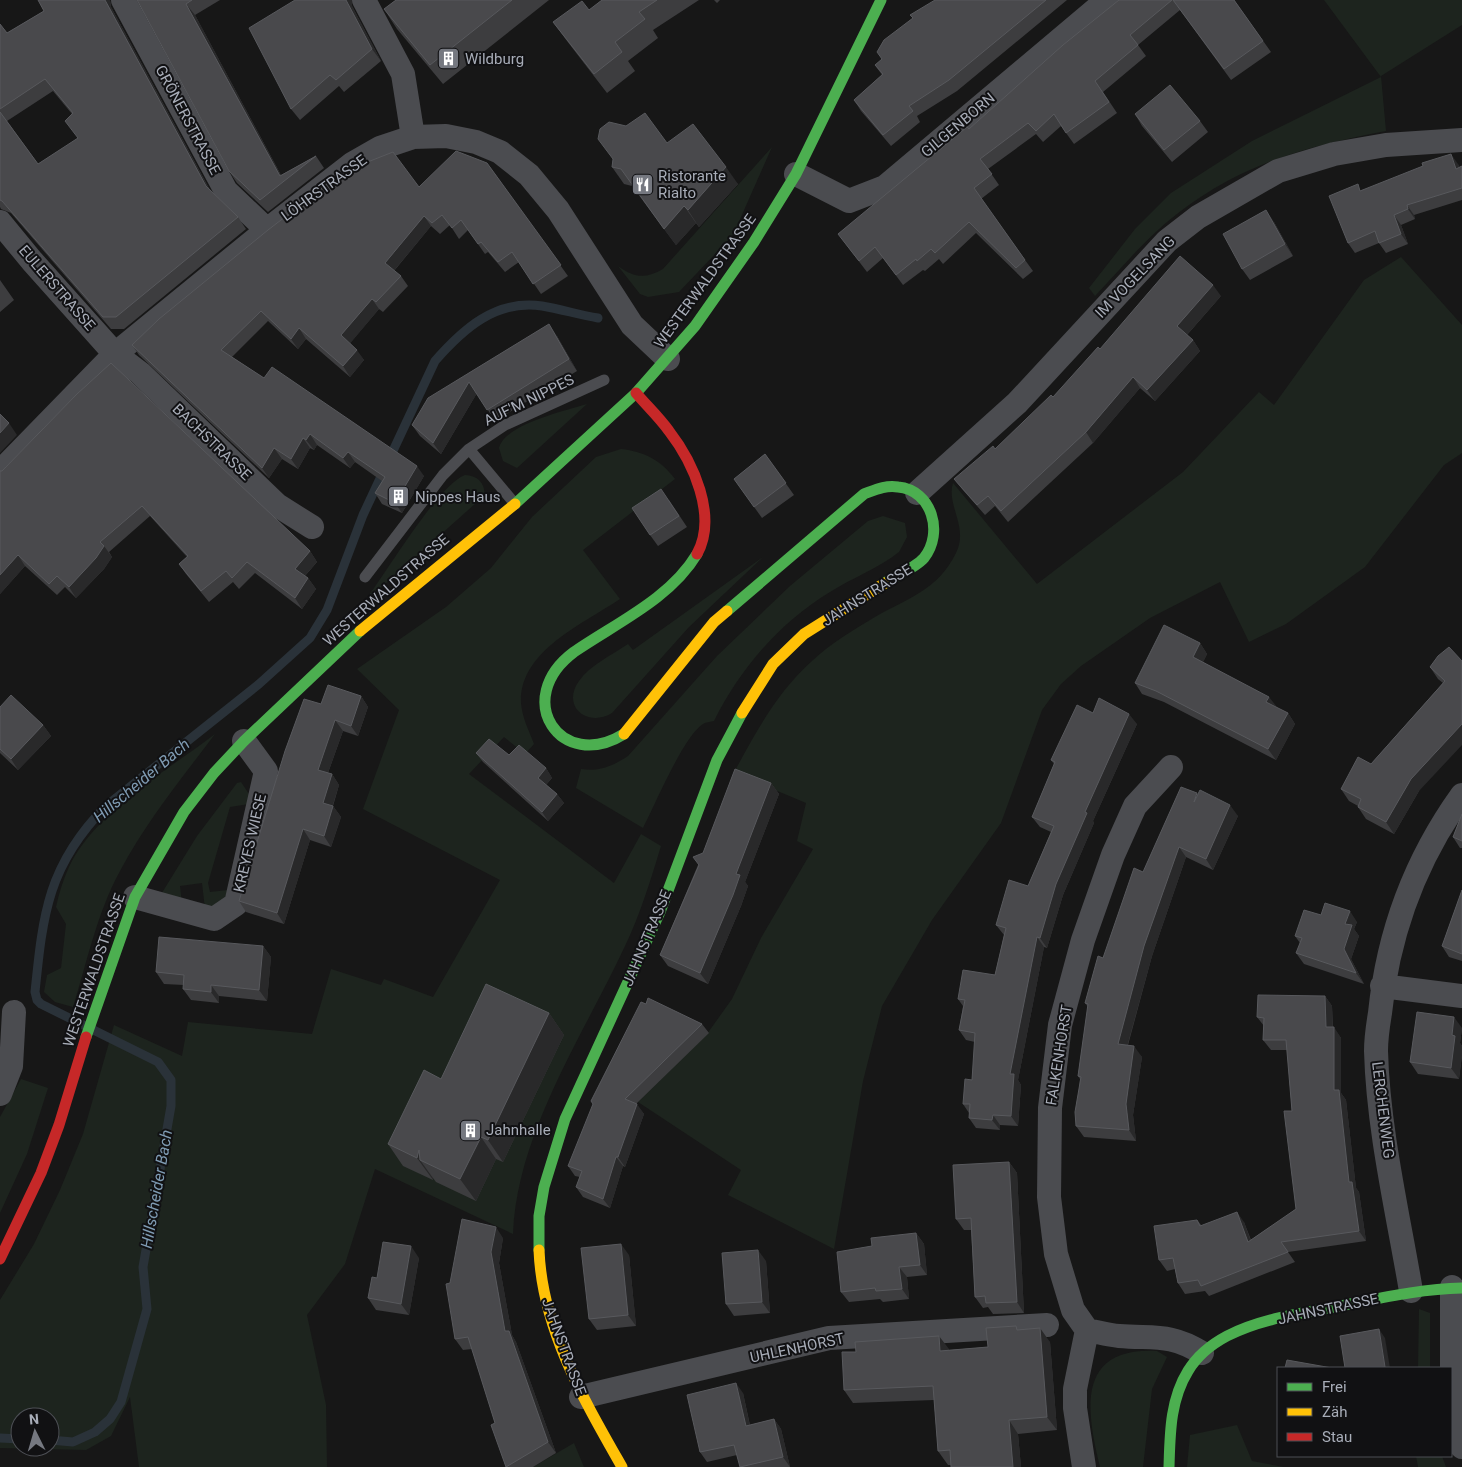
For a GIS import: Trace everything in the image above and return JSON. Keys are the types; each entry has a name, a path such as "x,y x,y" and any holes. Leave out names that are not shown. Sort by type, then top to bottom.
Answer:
{"street":[{"name":"GRÖNERSTRASSE","path":"123,0 226,190 267,230"},
{"path":"364,0 402,74 413,137"},
{"name":"WESTERWALDSTRASSE","path":"0,1259 41,1173 59,1126 93,1015 134,897 184,812 214,773 244,741 359,631 515,504 636,393 668,359 754,242 796,174 881,0"},
{"name":"GILGENBORN","path":"796,174 849,201 885,187 1107,0"},
{"name":"LÖHRSTRASSE","path":"0,472 115,354 267,230 352,164 380,148 413,137 446,136 476,142 500,152 529,175 558,210 632,325 668,359"},
{"name":"IM VOGELSANG","path":"917,493 1017,403 1167,241 1198,217 1278,171 1334,154 1386,145 1462,140"},
{"name":"EULERSTRASSE","path":"0,222 115,354"},
{"name":"BACHSTRASSE","path":"115,354 140,372 277,505 312,527"},
{"path":"636,393 671,433 688,464 704,510 703,542 687,569 669,588 567,658 550,675 545,687 544,700 547,716 554,729 566,740 577,744 599,746 608,744 624,735 714,622 864,494 876,488 896,485 917,493"},
{"name":"JAHNSTRASSE","path":"622,1467 581,1397 558,1340 542,1288 538,1258 538,1227 552,1153 565,1119 660,912 717,760 748,702 774,664 804,634 923,559 934,537 935,524 932,511 917,493"},
{"name":"KREYES WIESE","path":"134,897 214,919 236,904 266,771 244,741"},
{"name":"FALKENHORST","path":"1087,1330 1073,1310 1056,1254 1049,1197 1050,1108 1060,1025 1083,940 1113,855 1135,806 1171,767"},
{"name":"LERCHENWEG","path":"1411,1292 1379,1098 1376,1049 1382,986 1393,939 1421,864 1446,817 1462,795"},
{"path":"1382,986 1462,996"},
{"path":"0,1094 12,1066 14,1012"},
{"path":"1457,1288 1452,1404 1462,1447"},
{"name":"JAHNSTRASSE","path":"1168,1467 1175,1398 1184,1376 1202,1354 1226,1336 1250,1326 1411,1292 1457,1288"},
{"name":"UHLENHORST","path":"581,1397 829,1338 1047,1325"},
{"path":"1084,1467 1075,1408 1076,1389 1087,1330 1117,1336 1166,1337 1184,1342 1202,1354"}],"lane":[{"name":"AUF'M NIPPES","path":"365,577 443,475 469,449 505,425 604,380"},
{"path":"469,449 515,504"}],"shaded area":[{"path":"1324,0 1462,0 1462,25 1381,76 1386,131 1293,153 1237,176 1184,209 1158,230 1095,296 1089,288 1135,229 1171,193 1252,141 1381,77"},
{"path":"772,147 733,235 679,292 648,297 640,294 618,266 629,273 640,276 646,276 663,269"},
{"path":"1401,257 1462,325 1462,453 1444,465 1365,567 1286,624 1249,642 1220,582 1150,618 1081,666 1061,684 1042,710 1001,823 932,920 882,1006 863,1081 834,1249 728,1195 741,1170 638,1102 707,1034 732,999 761,938 813,849 797,841 806,803 739,775 732,776 777,700 799,673 826,649 887,610 921,592 949,566 956,553 960,534 952,500 953,483 1037,584 1183,472 1259,392 1274,405 1364,280"},
{"path":"587,404 517,468 503,461 499,448 512,432 537,420"},
{"path":"621,449 638,452 652,458 670,472 675,479 583,550 620,599 556,641 530,668 523,685 521,703 524,719 534,744 525,754 504,737 469,774 614,883 641,834 661,846 645,897 630,934 572,1050 539,1122 526,1159 517,1196 513,1234 375,1169 345,1264 307,1315 326,1405 327,1467 139,1467 130,1397 111,1436 86,1450 60,1449 60,1407 10,1407 10,1448 0,1448 0,1300 34,1244 60,1190 83,1134 114,1025 182,1056 188,1022 312,1034 331,969 381,985 384,979 433,997 500,880 363,809 399,710 357,669 446,607 491,568 532,517 596,457"},
{"path":"465,475 477,478 482,483 485,495 374,594 369,595 428,510 454,482"},
{"path":"883,516 905,523 907,537 899,552 811,604 763,649 736,683 714,721 703,724 695,731 678,757 643,828 576,788 581,769 594,770 606,767 628,756 717,656 790,586 868,521"},
{"path":"763,557 689,627 612,713 594,718 579,712 573,699 574,690 589,670 628,644 633,650"},
{"path":"215,734 153,818 120,871 105,904 93,938 73,1007 55,1002 44,992 47,975 61,968 66,924 56,907 69,867 81,847 96,828 114,810 155,777"},
{"path":"241,782 249,794 249,804 230,807 208,883 210,892 228,890 222,905 205,909 202,883 180,886 182,904 160,896 197,836 237,783"},
{"path":"21,1079 48,1088 27,1154 0,1213 0,1117"},
{"path":"1419,1309 1430,1313 1430,1367 1418,1367"},
{"path":"1157,1351 1167,1357 1152,1389 1143,1467 1100,1467 1092,1424 1091,1404 1093,1386 1100,1371 1112,1359 1131,1352"},
{"path":"1237,1425 1252,1461 1284,1467 1187,1467 1190,1435"},
{"path":"574,1443 584,1467 533,1467"},
{"path":"1416,1457 1442,1457 1446,1467 1418,1467"}],"building":[{"path":"38,0 105,0 206,186 238,217 116,317 103,317 0,200 0,112 38,164 78,138 65,121 73,113 45,79 0,109 0,24 7,33 44,11"},
{"path":"137,0 192,0 186,4 280,176 316,156 260,200 229,171"},
{"path":"295,0 346,0 372,49 336,80 330,75 291,109 249,28"},
{"path":"396,0 512,0 430,65 384,9"},
{"path":"602,0 657,0 639,12 645,19 615,42 622,52 594,74 553,22 582,1 589,10"},
{"path":"935,0 1046,0 949,80 909,106 913,111 883,135 854,100 883,74 875,65 882,59 877,52 884,40 913,18 910,15"},
{"path":"1119,0 1172,0 1130,35 1138,45 1095,81 1109,102 1066,133 1054,114 1036,131 1028,123 980,159 992,174 974,188 1025,260 1016,268 969,222 935,253 931,249 896,275 875,247 859,261 838,234 967,127 969,129 1063,45"},
{"path":"1173,0 1234,0 1263,41 1224,69"},
{"path":"1170,85 1200,121 1164,150 1135,114"},
{"path":"645,113 667,143 693,124 726,167 688,210 684,206 664,229 621,169 612,167 613,159 598,139 600,129 609,122 626,126"},
{"path":"456,151 487,163 561,265 533,284 512,252 498,262 481,242 478,244 461,220 452,228 442,215 432,223 424,216 385,263 401,276 376,302 372,299 341,335 357,350 343,366 299,328 291,339 261,311 221,350 264,378 272,367 417,466 395,503 375,493 385,477 348,452 343,458 310,434 306,440 303,438 291,459 274,448 262,468 132,345 159,319 268,230 337,177 338,180 357,162 360,165 393,152 419,187"},
{"path":"1451,154 1456,169 1462,166 1462,188 1407,205 1408,209 1394,215 1401,234 1379,243 1375,231 1348,243 1329,196 1358,184 1360,191 1423,166 1422,163"},
{"path":"1266,210 1285,244 1242,269 1223,234"},
{"path":"1180,256 1213,285 1177,326 1193,340 1147,390 1133,377 1086,432 1001,511 988,496 977,505 954,479 993,446 995,449 1051,395 1053,397 1098,347 1100,349"},
{"path":"549,324 569,359 487,410 469,382 433,443 412,425 428,398"},
{"path":"111,363 310,551 295,569 308,578 295,598 247,562 232,578 226,571 201,591 179,564 188,556 142,506 100,542 104,546 96,558 69,587 57,576 49,584 18,555 0,575 0,471"},
{"path":"0,414 9,423 0,433"},
{"path":"765,454 786,483 754,507 734,479"},
{"path":"661,489 679,516 650,535 632,508"},
{"path":"1164,625 1200,643 1193,657 1269,697 1266,702 1288,713 1268,749 1156,691 1135,683"},
{"path":"1449,647 1462,661 1462,724 1411,779 1386,822 1358,807 1361,799 1341,789 1358,757 1371,764 1445,681 1430,667 1438,656"},
{"path":"328,685 361,696 351,726 335,720 318,770 332,774 323,803 333,806 324,836 303,829 277,913 239,901 285,751 304,699 321,704"},
{"path":"11,695 43,725 11,759 0,749 0,707"},
{"path":"1099,698 1129,714 1085,812 1087,813 1056,884 1040,938 1037,937 1010,1074 1014,1074 1011,1116 993,1115 992,1120 969,1118 970,1104 963,1104 965,1079 972,1080 975,1033 959,1030 965,1000 958,999 963,970 995,975 1006,928 996,925 1009,880 1028,886 1054,826 1032,817 1055,762 1051,760 1077,705 1093,713"},
{"path":"489,739 509,755 519,745 546,768 538,778 557,794 542,812 476,753"},
{"path":"735,769 771,783 736,874 740,875 733,895 700,973 660,955 699,865 693,857 703,853"},
{"path":"1181,787 1197,793 1194,802 1200,790 1230,805 1206,859 1179,847 1144,946 1118,1044 1134,1046 1126,1104 1129,1130 1076,1126 1075,1112 1081,1077 1078,1076 1088,1004 1085,1003 1098,956 1103,958 1134,868 1143,872"},
{"path":"1462,814 1462,841 1453,837"},
{"path":"1462,890 1462,954 1442,946"},
{"path":"1325,903 1350,911 1345,924 1352,925 1344,949 1356,973 1296,953 1302,938 1295,936 1304,910 1321,915"},
{"path":"159,937 263,946 259,990 211,985 211,992 183,989 184,975 156,972"},
{"name":"Jahnhalle","path":"486,984 549,1013 488,1140 481,1137 460,1179 420,1160 419,1150 417,1158 388,1144 424,1070 441,1079"},
{"path":"1258,995 1325,996 1326,1027 1334,1027 1334,1090 1339,1090 1349,1182 1352,1182 1359,1231 1281,1242 1288,1252 1201,1286 1198,1280 1178,1283 1173,1258 1159,1260 1154,1226 1197,1220 1200,1226 1237,1212 1248,1242 1296,1209 1284,1111 1292,1111 1286,1040 1263,1040 1264,1018 1257,1017"},
{"path":"648,998 702,1024 625,1099 637,1104 618,1157 616,1157 603,1199 576,1187 582,1171 568,1166 593,1104 591,1101 641,1002 646,1004"},
{"path":"1417,1012 1454,1017 1452,1035 1455,1036 1451,1068 1410,1062"},
{"path":"1009,1162 1017,1302 986,1303 985,1296 975,1297 971,1218 956,1219 953,1165"},
{"path":"462,1219 496,1227 491,1252 505,1331 509,1331 548,1442 506,1467 491,1425 495,1423 468,1337 455,1339 446,1284 450,1283"},
{"path":"916,1233 920,1265 899,1267 902,1289 876,1291 875,1288 841,1292 837,1252 872,1246 871,1238"},
{"path":"383,1242 411,1246 401,1304 368,1298 372,1277 377,1278"},
{"path":"621,1244 628,1315 589,1319 581,1248"},
{"path":"758,1250 762,1302 726,1304 722,1253"},
{"path":"1016,1326 1017,1330 1040,1328 1047,1417 1009,1420 1013,1467 951,1467 950,1450 938,1451 933,1386 844,1390 842,1352 856,1352 855,1342 939,1336 940,1351 988,1347 986,1328"},
{"path":"1379,1329 1385,1367 1345,1367 1340,1336"},
{"path":"1287,1360 1326,1367 1285,1367"},
{"path":"736,1383 746,1426 774,1419 783,1457 740,1467 734,1445 700,1452 687,1395"}],"waterway":[{"name":"Hillscheider Bach","path":"60,1441 73,1442 95,1432 110,1419 121,1402 147,1309 143,1267 171,1106 171,1080 158,1062 41,1004 37,1000 35,992 41,938 52,891 60,870 87,828 106,806 259,684 310,638 327,610 363,515 435,361 446,349 482,319 510,307 525,305 542,306 598,318"},
{"name":"Hillscheider Bach","path":"0,1438 10,1438"}],"traffic: fast":[{"path":"515,504 636,393 695,326 754,242 796,174 881,0"},
{"path":"727,611 864,494 884,487 898,487 910,490 926,504 934,525 933,537 930,548 920,562 885,583"},
{"path":"624,734 601,744 581,744 564,738 552,725 546,709 546,690 555,671 574,652 657,597 686,570 697,554"},
{"path":"86,1037 135,897 184,812 214,773 244,741 360,631"},
{"path":"539,1250 539,1216 544,1187 565,1119 660,912 717,760 742,713"},
{"path":"1169,1467 1172,1418 1174,1405 1182,1382 1196,1360 1221,1339 1253,1325 1293,1315 1414,1292 1462,1288"}],"traffic: slow":[{"path":"360,631 515,504"},
{"path":"742,713 773,664 804,634 885,583"},
{"path":"624,734 714,622 727,611"},
{"path":"539,1250 548,1308 567,1363 593,1416 622,1467"}],"traffic: jam":[{"path":"636,393 669,431 694,474 704,507 705,523 703,539 697,554"},
{"path":"0,1259 41,1173 59,1125 86,1037"}],"place":[{"name":"Wildburg","path":"449,59"},
{"name":"Ristorante Rialto","path":"642,185"},
{"name":"Nippes Haus","path":"399,497"},
{"name":"Jahnhalle","path":"470,1130"}]}
